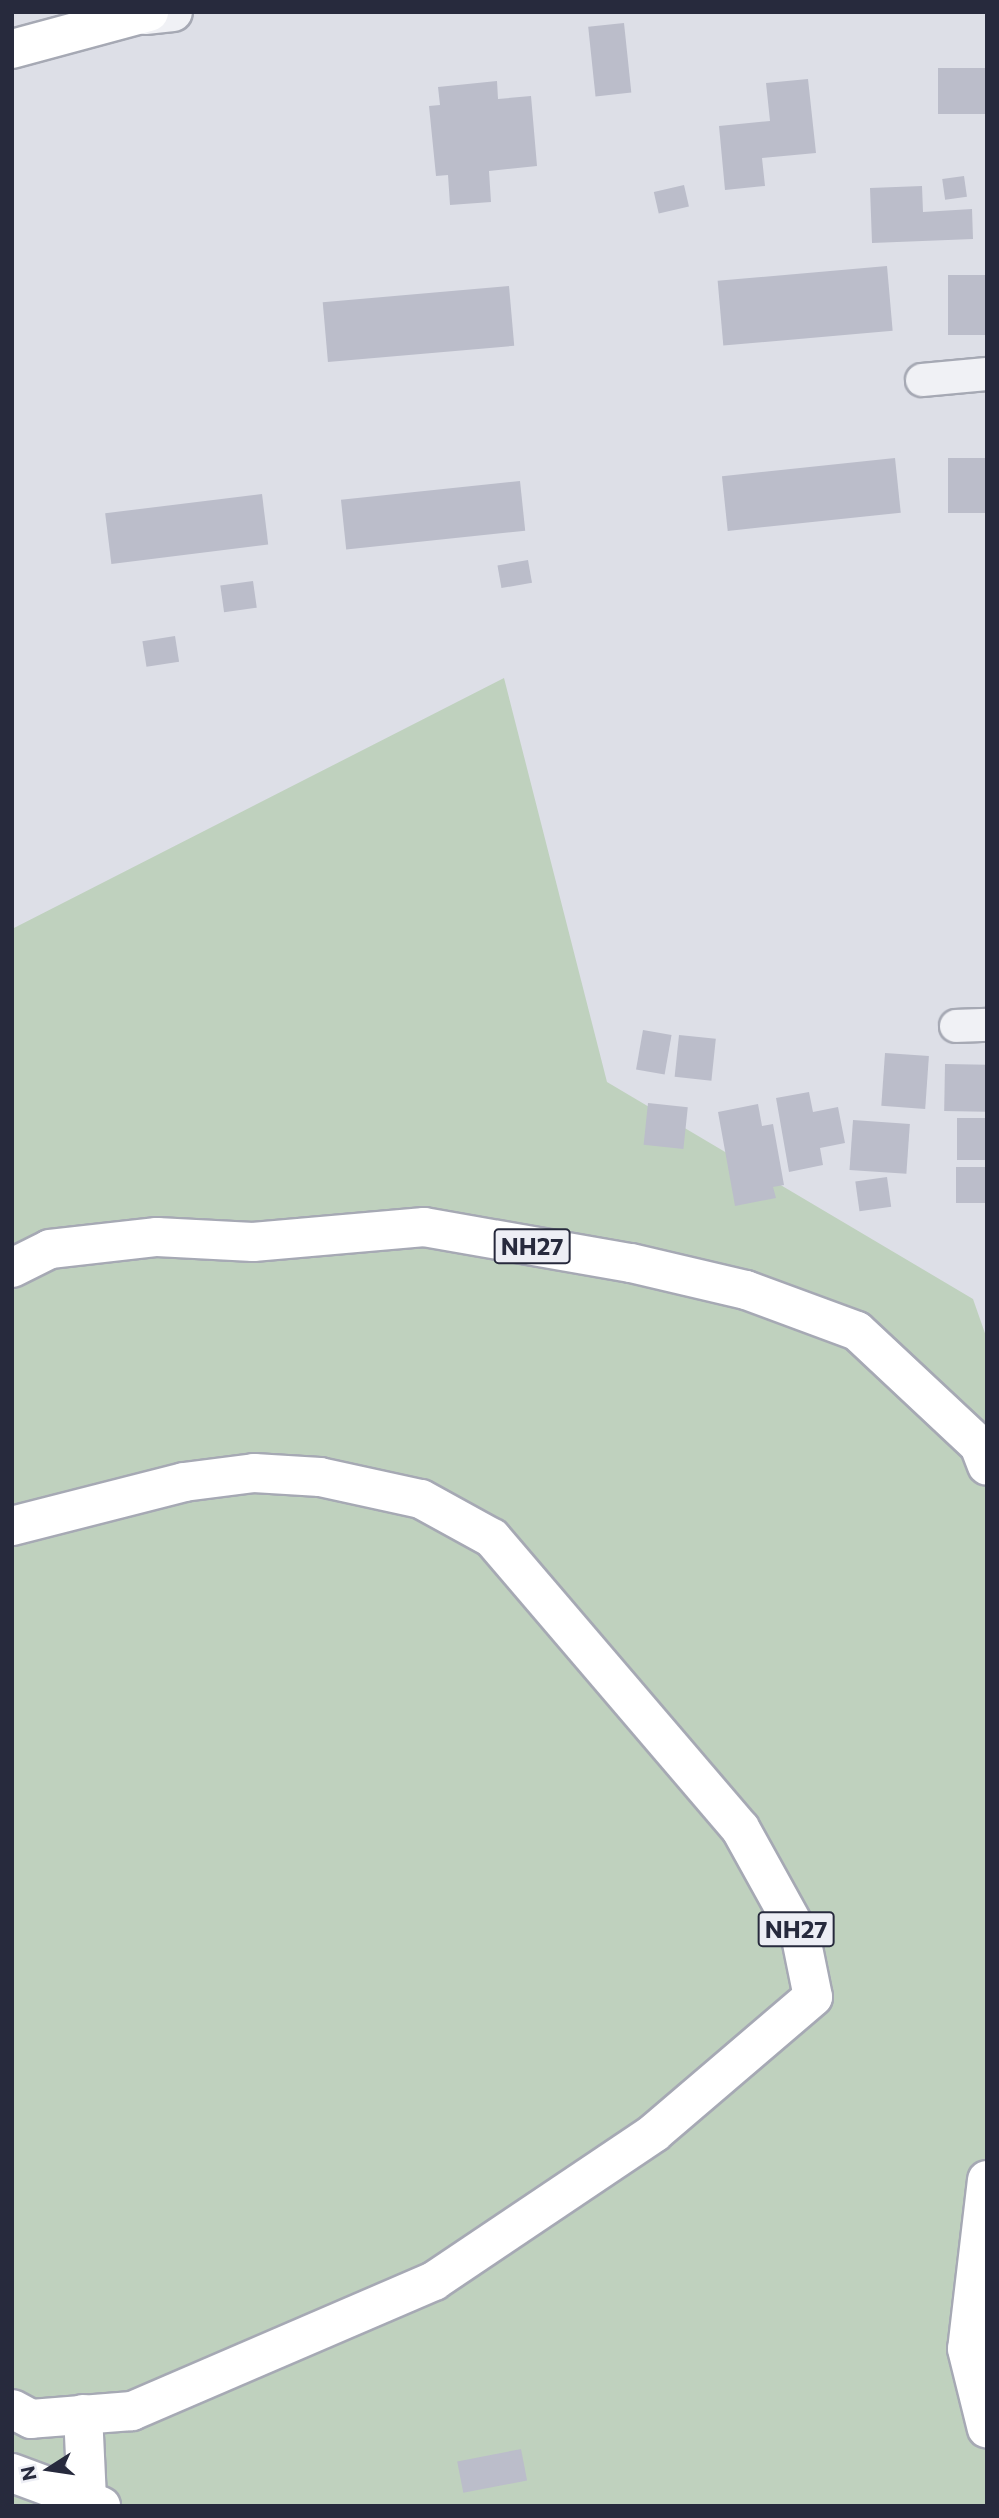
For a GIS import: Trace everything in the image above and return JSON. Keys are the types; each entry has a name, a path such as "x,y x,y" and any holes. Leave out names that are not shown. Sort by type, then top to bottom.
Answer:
{"highway":[{"path":"12,49 156,13"},
{"name":"NH27","path":"12,1268 50,1249 157,1237 253,1242 424,1227 631,1263 746,1290 857,1331 979,1446 987,1466"},
{"name":"NH27","path":"12,1526 184,1482 254,1473 320,1477 421,1499 492,1538 740,1828 801,1938 813,1997 654,2133 434,2281 132,2411 31,2419 12,2409"},
{"path":"987,2180 967,2349 987,2429"},
{"path":"12,2473 94,2503 83,2414"}],"street":[{"path":"922,380 987,374"}],"green space":[{"path":"504,678 607,1082 973,1299 987,1339 987,2506 12,2506 12,929"}],"building":[{"path":"624,23 631,93 596,96 588,27"},
{"path":"938,68 987,68 987,114 938,114"},
{"path":"808,79 816,153 762,158 765,186 725,190 719,126 770,121 766,83"},
{"path":"497,81 498,99 531,96 537,166 489,171 491,202 450,205 448,175 436,176 429,106 440,105 438,87"},
{"path":"964,176 967,197 945,200 942,179"},
{"path":"684,185 689,206 659,213 654,192"},
{"path":"922,186 923,212 972,209 973,239 872,243 870,188"},
{"path":"887,266 893,331 723,346 718,281"},
{"path":"948,275 987,275 987,335 948,335"},
{"path":"509,286 514,346 328,362 323,302"},
{"path":"895,458 901,513 728,531 722,476"},
{"path":"948,458 987,458 987,513 948,513"},
{"path":"520,481 525,531 346,550 341,500"},
{"path":"262,494 268,545 111,564 105,513"},
{"path":"528,560 532,583 501,588 497,565"},
{"path":"253,581 257,608 224,612 220,586"},
{"path":"175,636 179,662 146,667 142,641"},
{"path":"643,1030 672,1035 665,1074 636,1069"},
{"path":"679,1035 716,1039 711,1081 675,1077"},
{"path":"885,1053 929,1056 925,1109 881,1106"},
{"path":"945,1064 987,1065 986,1112 944,1111"},
{"path":"809,1092 813,1112 838,1107 845,1143 820,1148 823,1165 789,1172 776,1098"},
{"path":"648,1103 688,1107 683,1149 644,1145"},
{"path":"758,1104 762,1126 773,1124 784,1185 773,1187 776,1198 735,1206 718,1112"},
{"path":"957,1118 987,1118 987,1160 957,1160"},
{"path":"853,1120 910,1124 906,1174 850,1170"},
{"path":"956,1167 987,1167 987,1203 956,1203"},
{"path":"887,1177 891,1207 859,1211 855,1181"},
{"path":"521,2449 527,2480 463,2493 457,2461"}]}
